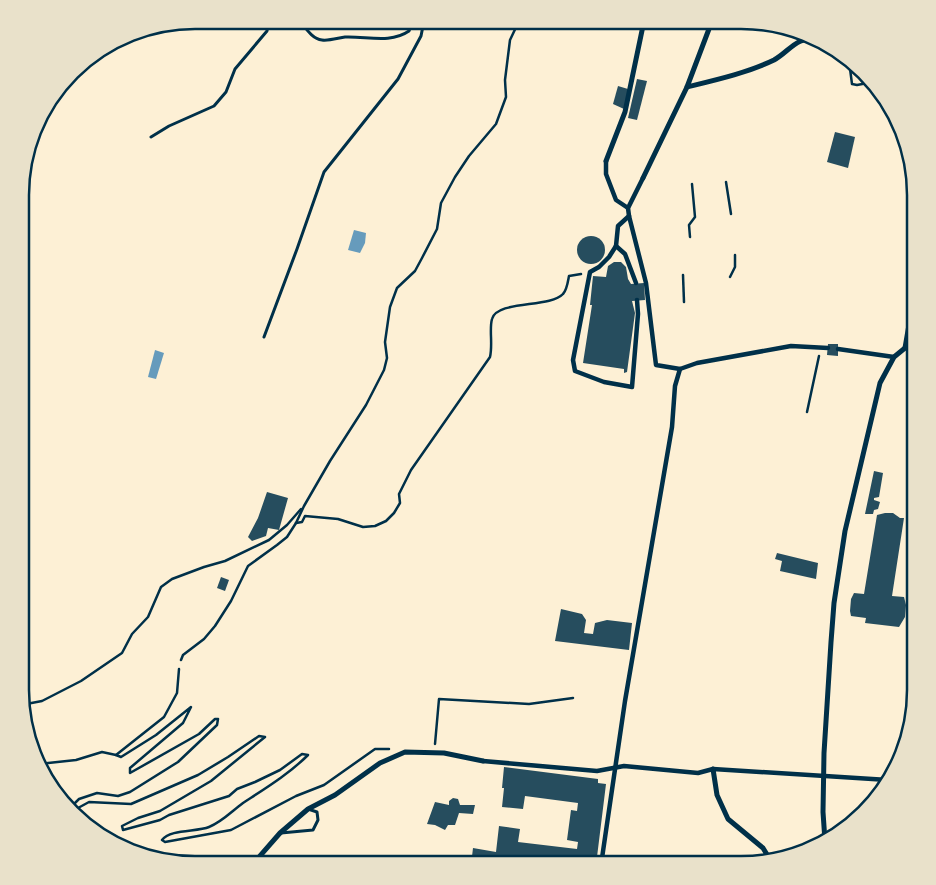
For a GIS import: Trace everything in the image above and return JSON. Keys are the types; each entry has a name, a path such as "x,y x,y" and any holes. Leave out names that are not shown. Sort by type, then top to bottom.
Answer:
{"street":[{"path":"628,208 616,200 606,174 606,161 625,112 642,29"},
{"path":"709,29 687,87 628,208 646,282 656,365 680,369 697,363 791,346 828,348"},
{"path":"687,87 730,76 774,60 803,40"},
{"path":"629,216 618,226 616,246 609,257 599,267 590,272 574,360 575,371 604,382 632,387 638,314 637,300"},
{"path":"616,246 625,254 636,283"},
{"path":"824,834 824,776 833,618 845,530 880,383 894,357 905,348 907,336"},
{"path":"862,352 863,346"},
{"path":"838,350 894,357"},
{"path":"602,856 614,768 672,427 675,386 680,369"},
{"path":"260,856 280,833 308,808 335,795 380,763 405,752 434,753 483,761 597,771 624,766 698,773 713,770 881,780"},
{"path":"713,770 716,795 728,819 763,848 766,854"}],"lane":[{"path":"151,137 169,126 214,106 226,92 236,69 267,29"},
{"path":"307,29 313,36 322,40 346,37 379,39 401,37 409,32 410,29"},
{"path":"264,337 298,249 324,172 398,79 421,36 422,29"},
{"path":"280,833 313,830 318,820 317,812 308,808"}],"path":[{"path":"181,660 183,655 204,638 214,626 231,601 248,566 287,537 366,405 384,370 387,358 385,342 390,307 397,288 415,272 437,229 441,204 455,177 469,156 496,124 506,97 505,80 510,40 515,29"},
{"path":"850,69 852,84 865,84"},
{"path":"726,182 731,214"},
{"path":"690,237 689,225 695,217 692,184"},
{"path":"730,277 735,267 735,255"},
{"path":"296,523 302,522 305,516 338,519 363,527 375,526 386,521 400,503 399,494 411,470 490,357 492,348 492,319 495,313 503,309 557,298 564,293 570,276 585,274"},
{"path":"683,275 684,302"},
{"path":"807,412 820,347"},
{"path":"29,703 42,701 81,681 122,652 132,634 148,617 161,587 172,579 204,566 224,561 269,540 287,525 304,506"},
{"path":"116,754 164,717 177,693 179,669"},
{"path":"434,753 440,699 530,704 573,698"},
{"path":"46,763 76,760 102,752 116,754 120,757 156,735 191,707 183,723 130,768 130,773 199,734 214,718 218,719 217,725 178,762 130,792 118,796 97,794 79,799 74,804"},
{"path":"78,808 89,802 130,804 198,775 259,736 265,736 211,781 160,811 138,818 122,826 123,830 160,820 169,815 229,796 237,789 280,770 302,754 308,755 278,780 223,819 208,828 164,836 162,840 165,842 231,830 296,796 329,782 375,749 384,748 405,752"}],"water":[{"path":"354,230 366,233 365,243 360,253 348,250"},
{"path":"155,350 164,353 156,379 148,377"}],"building":[{"path":"637,79 647,81 637,120 628,118"},
{"path":"618,86 628,89 624,109 613,104"},
{"path":"835,132 855,137 848,168 827,162"},
{"path":"591,236 601,240 605,250 601,260 591,264 581,260 577,250 581,240"},
{"path":"614,262 621,262 626,267 631,284 644,283 645,300 632,301 635,313 627,372 624,373 624,369 583,363 592,305 590,305 593,276 606,277 608,266"},
{"path":"828,344 838,344 838,356 827,355"},
{"path":"874,471 883,473 879,497 874,498 874,500 880,502 878,509 874,510 873,514 865,514"},
{"path":"267,492 288,498 279,530 268,528 266,536 252,541 248,537 258,518"},
{"path":"893,513 900,518 904,518 892,596 904,597 906,605 905,617 899,627 865,623 866,618 851,616 850,611 851,599 854,593 864,594 877,515"},
{"path":"777,553 818,563 816,579 780,571 782,561 775,559"},
{"path":"221,577 229,580 225,591 217,588"},
{"path":"561,609 582,614 586,620 584,633 593,634 595,623 607,620 632,623 629,650 555,641"},
{"path":"504,767 598,779 598,783 606,784 597,856 472,856 473,848 496,852 499,826 520,829 518,842 577,849 578,842 567,840 571,810 577,811 578,803 525,796 523,809 502,807 504,788 502,788"},
{"path":"453,798 458,799 460,805 475,805 473,814 459,813 455,825 448,825 445,830 435,825 427,824 435,802 449,805 449,801"}]}
